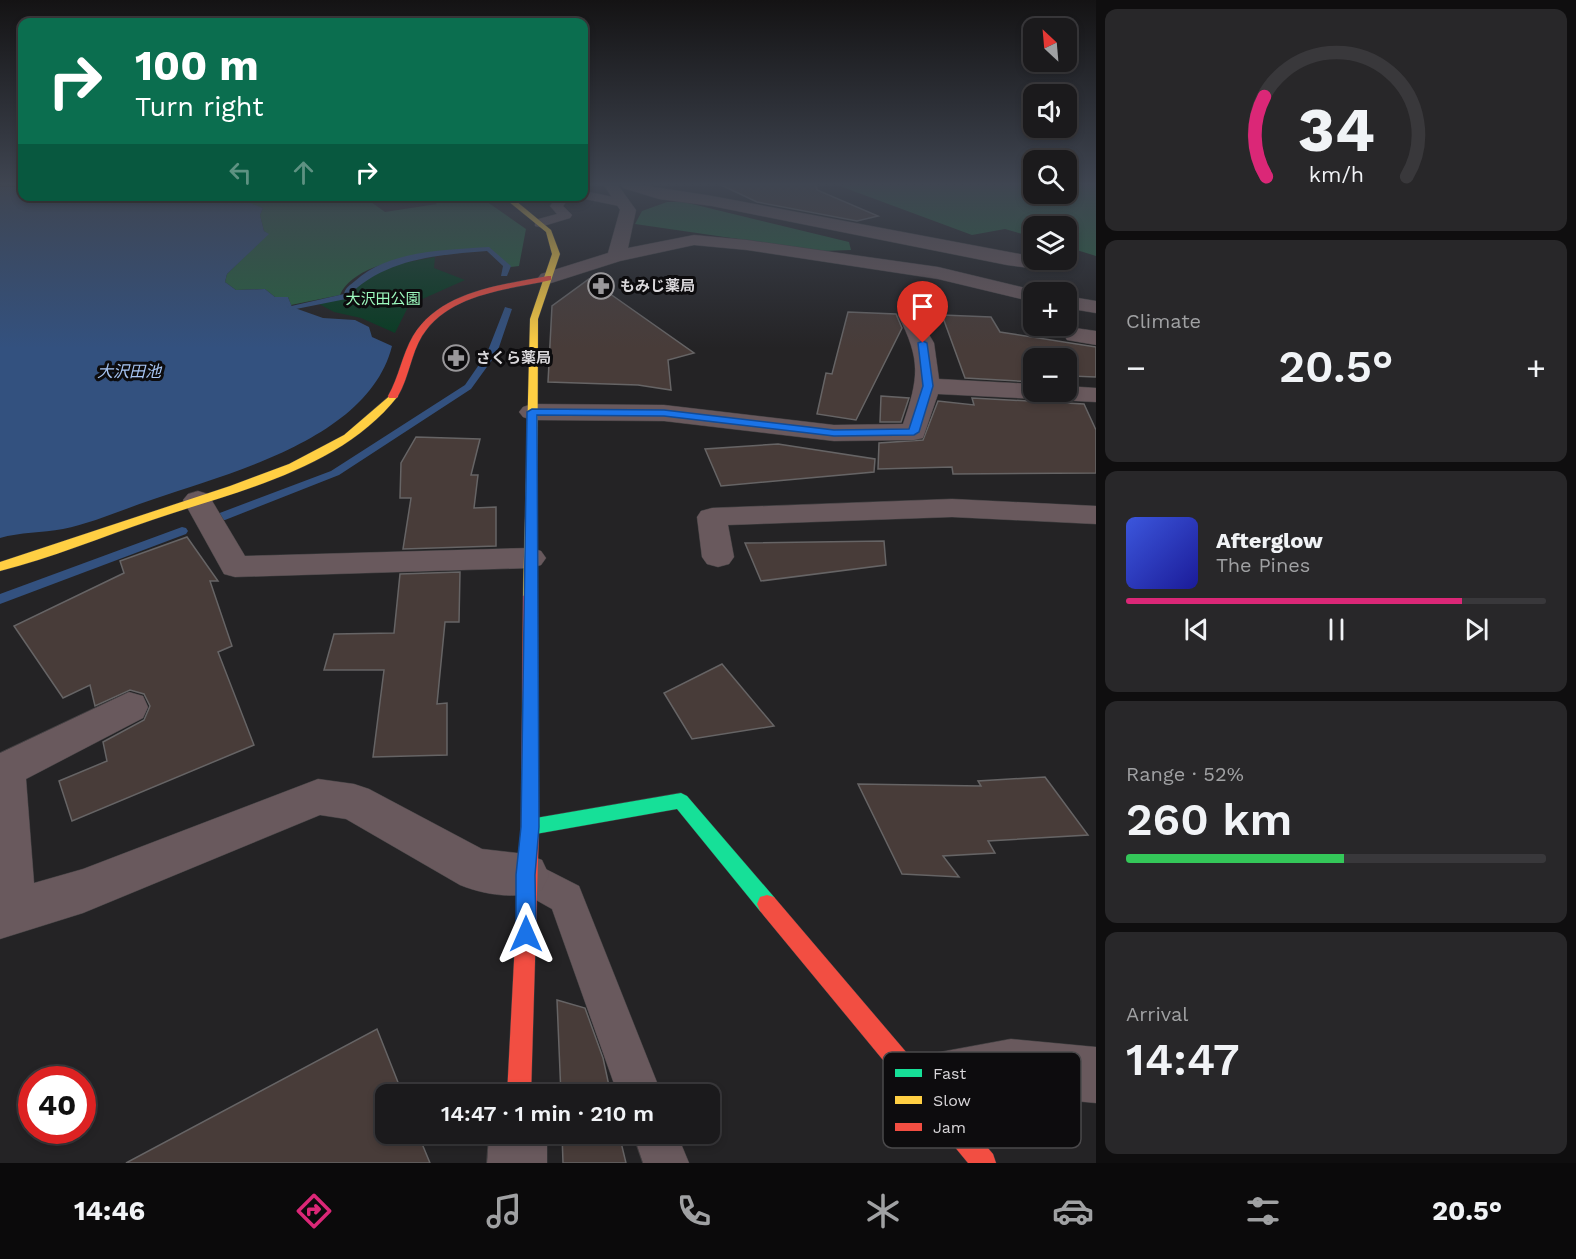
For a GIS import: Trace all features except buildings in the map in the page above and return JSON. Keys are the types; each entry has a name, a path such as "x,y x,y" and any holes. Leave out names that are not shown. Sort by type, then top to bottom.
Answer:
{"street":[{"path":"519,1084 526,875 530,827 530,558 534,318 556,254 552,239"},
{"path":"616,255 622,239"},
{"path":"910,239 960,248 1001,260 1023,262"},
{"path":"0,567 296,464 337,442 366,422 389,400 404,379 418,334 435,318 482,294 548,278 616,255 694,240 712,241 938,273 1023,293"},
{"path":"1077,304 1096,307"},
{"path":"532,412 664,413 834,433 914,432 928,386 923,343 908,315"},
{"path":"928,386 1096,395"},
{"path":"198,500 235,567 530,558"},
{"path":"718,557 712,518 910,508 1005,507 1096,515"},
{"path":"129,707 5,770 6,915 83,891 318,797 354,802 476,870 526,875"},
{"path":"530,827 681,801 892,1052"},
{"path":"1081,1074 1096,1075"},
{"path":"517,1163 518,1144"},
{"path":"972,1148 984,1163"}],"lane":[{"path":"526,875 566,898 636,1084"},
{"path":"659,1144 666,1163"}],"green space":[{"path":"263,239 524,239 519,266 511,267 488,248 429,254 384,264 365,272 349,282 340,295 291,305 288,297 275,297 265,289 236,290 225,282 227,274"},
{"path":"741,239 838,239 849,242 851,250 822,251"},
{"path":"1077,239 1096,239 1096,256 1077,250"},
{"name":"大沢田公園","path":"435,257 434,268 465,280 409,305 395,333 361,318 334,312 319,304 351,297 350,292 387,266"}],"water":[{"name":"大沢田池","path":"0,239 263,239 227,274 225,282 236,290 265,289 275,297 288,297 292,307 323,318 355,320 369,327 372,337 392,346 378,378 356,405 327,428 294,447 221,477 86,523 63,529 0,538"}],"waterway":[{"path":"291,307 348,296 347,292 361,279 377,270 394,263 432,254 489,249 507,266 504,274"},
{"path":"221,517 335,473 468,387 492,353 508,309"},
{"path":"0,599 182,531"}],"traffic: fast":[{"path":"530,827 681,801 767,904"}],"traffic: slow":[{"path":"530,596 534,319 556,254 552,239"},
{"path":"0,567 264,478 293,466 348,437 372,418 393,396"}],"traffic: jam":[{"path":"393,396 401,382 417,337 428,322 441,311 457,302 494,289 548,278"},
{"path":"519,1084 530,827 530,596"},
{"path":"767,904 891,1052"},
{"path":"971,1148 984,1163"}],"place":[{"name":"もみじ薬局","path":"601,286"},
{"name":"さくら薬局","path":"456,358"}],"route":[{"path":"526,934 526,875 530,827 532,412 664,413 834,433 914,432 928,386 923,343"}]}
